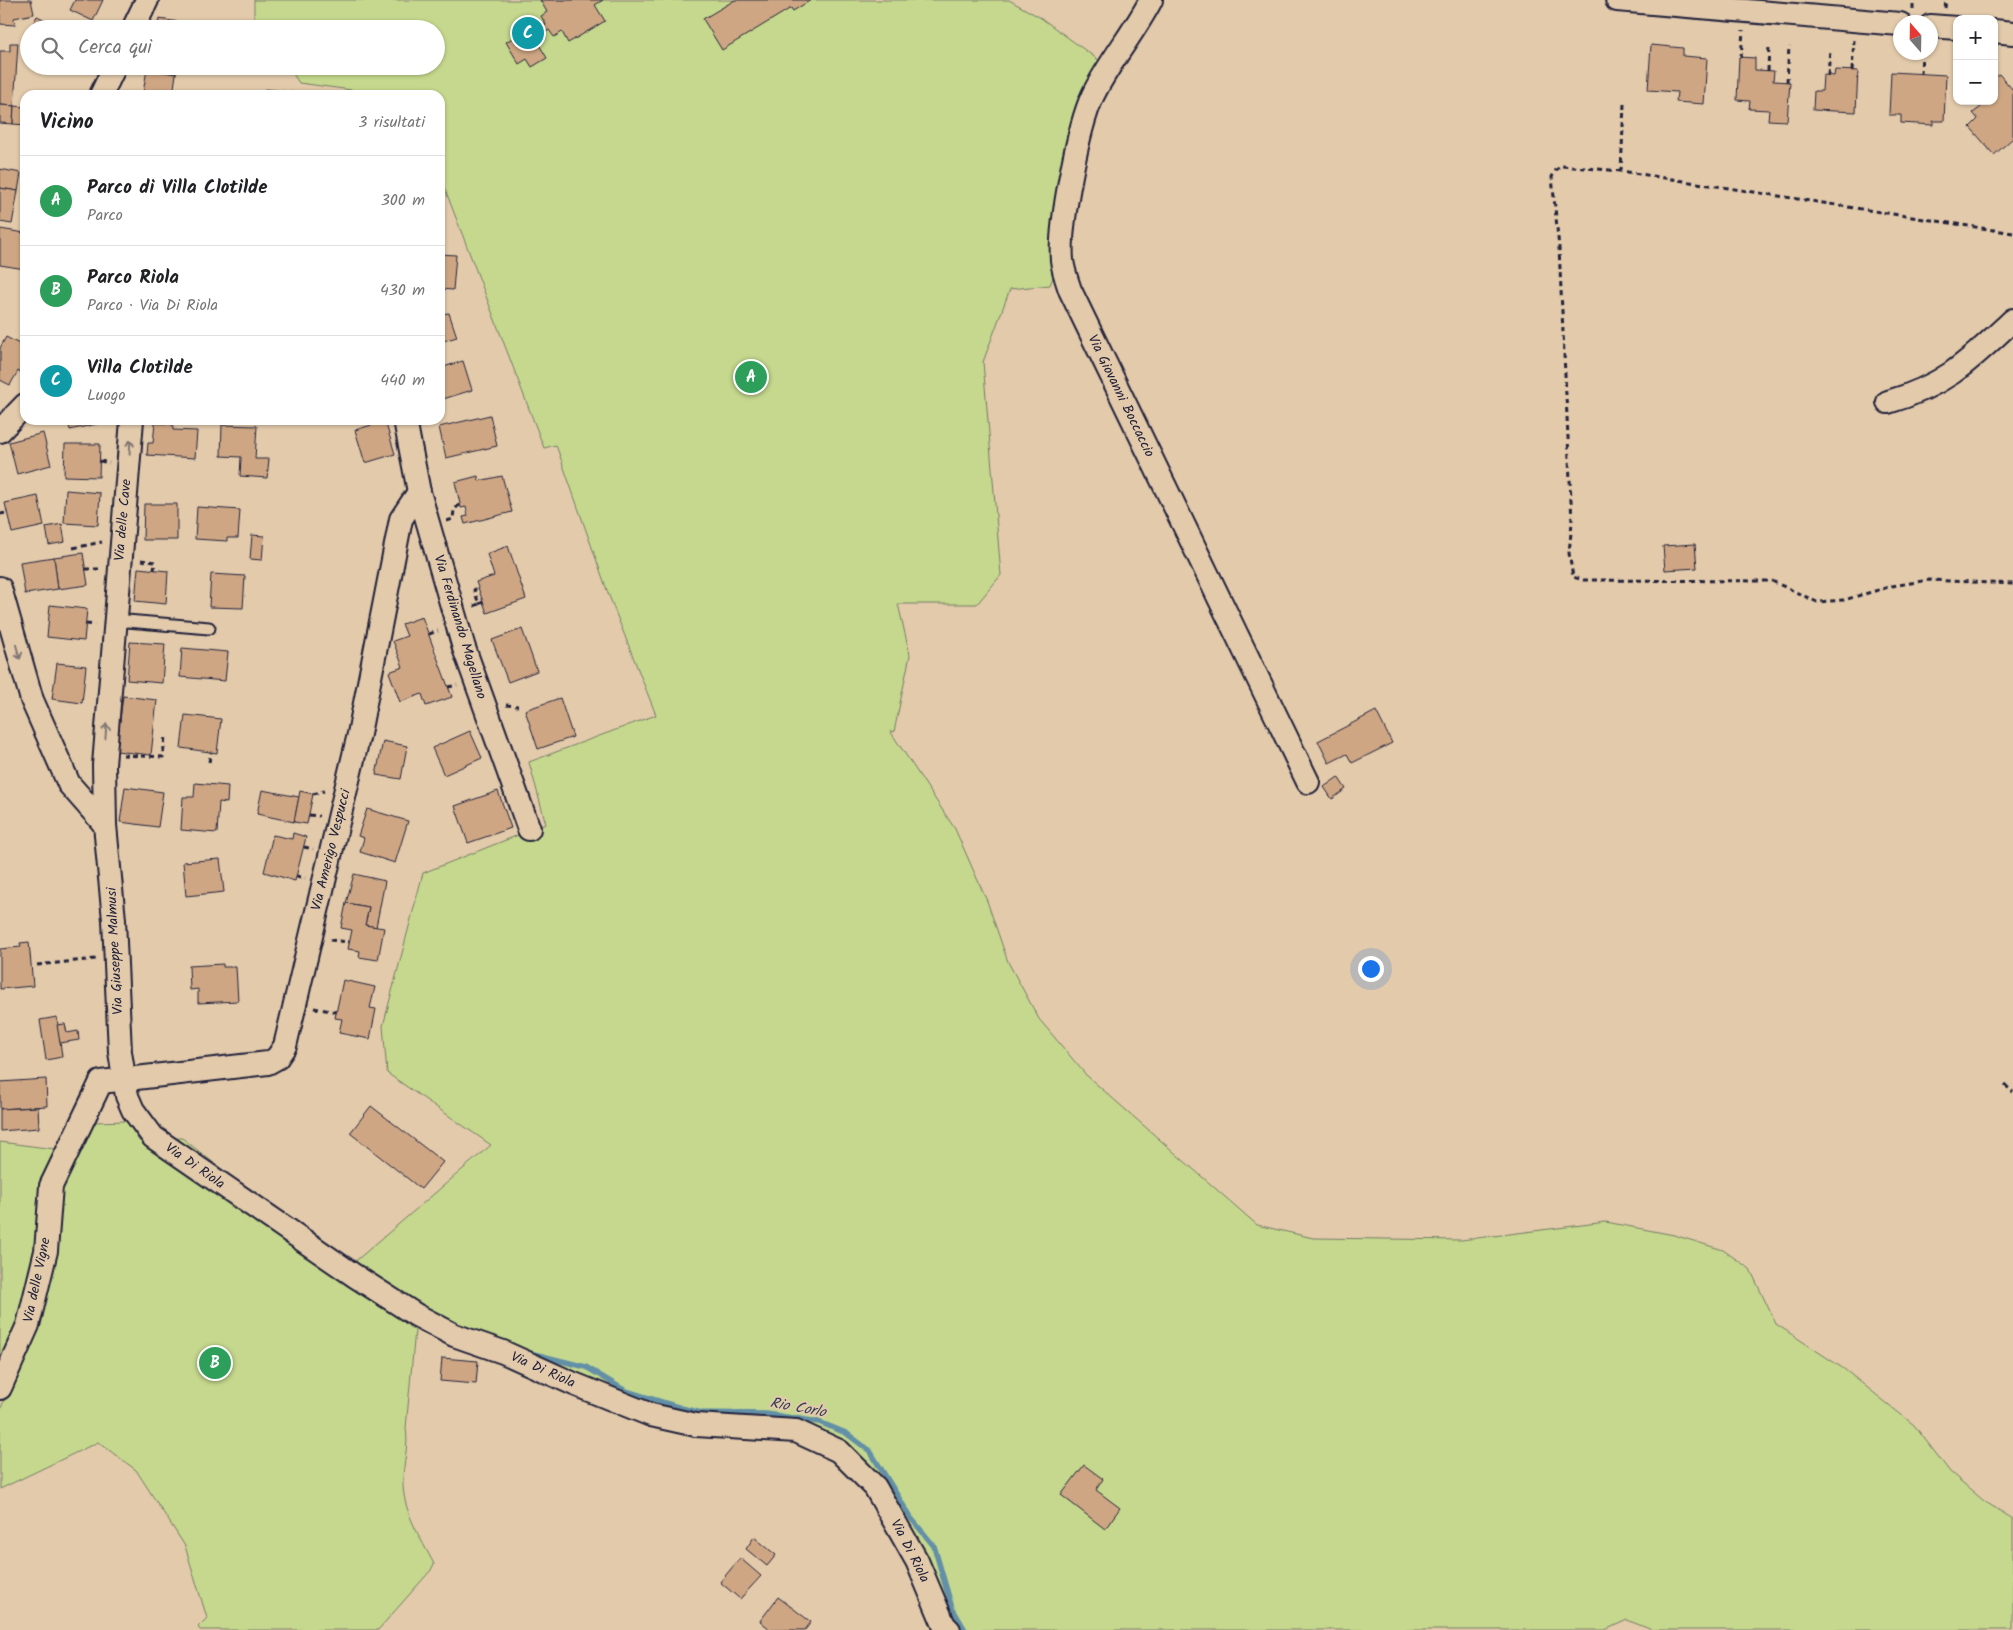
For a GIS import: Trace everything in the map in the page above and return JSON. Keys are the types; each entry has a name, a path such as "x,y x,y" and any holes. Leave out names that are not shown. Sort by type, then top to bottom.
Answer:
{"street":[{"path":"137,20 147,0"},
{"name":"Via Giovanni Boccaccio","path":"1151,0 1137,26 1102,78 1092,98 1078,144 1062,237 1062,261 1070,290 1308,782"},
{"path":"1617,0 1893,23"},
{"path":"1938,27 1953,28"},
{"path":"1998,31 2013,33"},
{"path":"104,90 111,75"},
{"path":"1888,402 1918,393 1956,372 2013,320"},
{"path":"0,431 20,410"},
{"name":"Via delle Cave","path":"104,780 132,425"},
{"name":"Via Ferdinando Magellano","path":"406,425 419,492 464,648 529,829"},
{"name":"Via Amerigo Vespucci","path":"124,1078 268,1063 277,1058 285,1046 359,734 401,519 419,492"},
{"path":"0,588 32,700 69,784 105,825"},
{"path":"69,784 104,780"},
{"name":"Via Giuseppe Malmusi","path":"104,780 105,825 114,920 120,1052 124,1078"},
{"name":"Via delle Vigne","path":"0,1388 28,1324 46,1251 51,1186 101,1082 124,1078"},
{"name":"Via Di Riola","path":"124,1078 133,1110 153,1137 355,1276 416,1315 454,1335 503,1352 574,1384 651,1415 696,1425 796,1431 839,1451 875,1487 917,1561 944,1625 948,1630"}],"lane":[{"path":"115,620 209,628"}],"path":[{"path":"1741,58 1743,30"},
{"path":"1852,71 1854,38 1860,38"},
{"path":"1768,71 1769,45"},
{"path":"1787,82 1789,46"},
{"path":"1828,75 1830,49"},
{"path":"1921,74 1922,60"},
{"path":"1621,171 1624,104"},
{"path":"2013,233 1621,171 1562,166 1556,170 1552,177 1559,248 1572,522 1569,554 1573,578 1583,580 1772,581 1817,602 1844,600 1892,586 1929,580 2013,584"},
{"path":"441,523 453,518 454,510 460,504"},
{"path":"0,514 7,513"},
{"path":"73,548 110,540"},
{"path":"140,558 142,561 155,562 154,570"},
{"path":"85,569 108,569"},
{"path":"478,587 474,590 478,604"},
{"path":"474,606 483,602"},
{"path":"114,754 163,757 165,736"},
{"path":"209,762 211,752"},
{"path":"320,938 349,942"},
{"path":"37,965 105,958"},
{"path":"306,1006 337,1012"},
{"path":"2005,1085 2013,1092"}],"green space":[{"path":"254,0 1009,0 1041,18 1104,64 1066,152 1054,205 1053,277 1050,285 1010,289 983,362 1001,575 977,604 898,604 910,655 894,732 890,731 955,829 987,901 1008,962 1039,1019 1086,1075 1257,1225 1313,1238 1461,1240 1606,1222 1674,1235 1723,1250 1750,1269 1776,1324 1844,1369 1914,1425 1950,1472 1984,1501 2013,1519 2013,1630 1652,1630 1627,1620 1605,1630 946,1630 920,1562 821,1436 678,1413 556,1371 492,1336 411,1308 408,1326 415,1330 406,1428 407,1442 403,1474 404,1492 413,1524 434,1564 431,1570 378,1630 200,1630 198,1627 207,1618 185,1546 136,1470 98,1442 0,1489 0,1411 7,1392 0,1398 0,1142 78,1152 94,1122 127,1121 139,1141 146,1139 182,1138 275,1211 351,1265 491,1145 387,1073 383,1026 423,873 546,824 529,762 656,715 608,593 556,445 544,448 445,189 445,90 352,90 299,83 294,75 445,75 445,20 257,20 254,15"}],"building":[{"path":"0,0 31,0 34,14 14,18 15,25 0,24"},
{"path":"75,0 103,0 93,20 70,10"},
{"path":"540,0 603,0 595,5 605,21 568,43 562,32 554,37 549,30 543,34 546,38 538,43 547,58 532,67 527,59 519,64 506,42 514,37 511,32 528,22 531,27 538,22 541,27 546,25 541,16 547,12"},
{"path":"735,0 811,0 793,11 791,8 722,50 703,19"},
{"path":"37,16 46,20 35,20"},
{"path":"10,43 18,43 14,106 0,105 0,51 10,51"},
{"path":"1651,45 1683,48 1683,56 1707,58 1704,104 1676,102 1677,92 1648,90"},
{"path":"1739,57 1755,58 1755,70 1774,71 1773,81 1790,82 1787,121 1768,120 1769,110 1749,109 1750,101 1737,100"},
{"path":"1835,70 1858,71 1856,112 1813,110 1814,91 1822,91 1823,75 1834,76"},
{"path":"1891,72 1946,75 1944,121 1933,121 1933,125 1901,123 1901,115 1889,115"},
{"path":"146,75 176,75 174,90 144,90"},
{"path":"1998,75 2013,90 2013,138 1994,155 1970,127 1978,119 1973,113 1981,107 1979,105 1998,105"},
{"path":"0,105 14,106 13,124 0,123"},
{"path":"14,106 20,107 20,125 13,124"},
{"path":"0,169 20,173 18,191 0,188"},
{"path":"0,188 18,191 12,224 0,222"},
{"path":"0,229 20,232 20,268 0,265"},
{"path":"445,254 456,255 453,290 445,289"},
{"path":"445,313 449,313 457,337 445,341"},
{"path":"6,337 20,344 20,372 18,371 10,385 0,380 0,348"},
{"path":"463,361 472,390 445,398 445,366"},
{"path":"490,415 497,446 446,458 439,427"},
{"path":"69,425 92,425 70,430"},
{"path":"155,425 173,425 173,430 197,431 195,458 147,455 148,443 153,443"},
{"path":"222,425 257,426 255,459 269,459 267,478 240,476 241,457 221,456"},
{"path":"372,425 386,425 395,454 365,463 355,430"},
{"path":"43,433 51,465 17,474 9,442"},
{"path":"65,444 100,444 99,477 64,476"},
{"path":"478,476 479,481 502,476 512,512 465,524 463,517 468,516 466,507 461,508 455,482"},
{"path":"66,490 100,493 98,525 64,523"},
{"path":"38,496 44,526 12,533 5,503"},
{"path":"144,504 177,504 177,540 143,540"},
{"path":"197,507 240,510 238,538 227,538 227,541 195,539"},
{"path":"62,524 65,542 49,545 46,527"},
{"path":"252,535 264,536 262,560 250,559"},
{"path":"1695,544 1697,568 1665,570 1663,546"},
{"path":"508,546 526,599 487,613 476,582 494,576 487,554"},
{"path":"83,553 88,585 58,589 54,557"},
{"path":"54,557 58,589 25,594 20,562"},
{"path":"138,568 168,571 166,604 135,601"},
{"path":"211,574 245,576 243,608 209,607"},
{"path":"50,605 87,609 84,641 47,637"},
{"path":"422,617 452,697 426,706 422,694 400,702 389,672 403,667 393,641 407,636 402,624"},
{"path":"522,629 537,671 508,682 492,640"},
{"path":"130,642 165,644 162,683 127,680"},
{"path":"182,648 228,652 225,681 180,677"},
{"path":"57,663 86,666 82,703 52,699"},
{"path":"123,696 157,700 151,755 116,751"},
{"path":"560,698 573,737 538,749 525,710"},
{"path":"1376,711 1392,743 1352,763 1347,754 1329,763 1318,741"},
{"path":"185,715 221,719 217,753 181,748"},
{"path":"470,731 482,758 444,775 432,748"},
{"path":"383,741 407,746 401,779 376,775"},
{"path":"1338,777 1346,789 1332,799 1324,787"},
{"path":"195,783 228,786 227,803 219,802 217,833 181,830 183,797 194,797"},
{"path":"125,787 163,792 158,827 120,822"},
{"path":"262,790 299,797 294,822 257,814"},
{"path":"300,791 313,794 307,824 294,822"},
{"path":"498,791 511,828 468,843 455,806"},
{"path":"367,809 408,821 395,863 360,852 364,838 358,836"},
{"path":"293,833 306,837 295,881 264,872 273,835 292,839"},
{"path":"220,859 224,892 186,896 183,862"},
{"path":"354,874 385,881 376,927 365,925 369,907 346,903"},
{"path":"346,903 369,907 365,925 384,928 378,960 359,957 360,951 348,949 352,930 341,928"},
{"path":"29,942 33,986 0,989 0,949 21,947 20,943"},
{"path":"223,964 223,967 236,967 238,1001 198,1003 198,989 190,990 189,966"},
{"path":"343,980 375,987 370,1008 376,1009 370,1039 339,1033 342,1019 335,1018"},
{"path":"57,1017 62,1057 46,1060 40,1020"},
{"path":"65,1024 67,1033 78,1031 79,1040 60,1043 57,1025"},
{"path":"46,1079 47,1106 0,1109 0,1082"},
{"path":"371,1106 443,1162 421,1189 350,1133"},
{"path":"38,1107 39,1128 0,1131 0,1109"},
{"path":"442,1358 478,1361 476,1384 440,1381"},
{"path":"1084,1465 1103,1479 1096,1490 1120,1508 1105,1529 1061,1495"},
{"path":"754,1537 776,1555 767,1566 746,1549"},
{"path":"740,1558 761,1576 740,1599 720,1582"},
{"path":"778,1597 811,1622 805,1630 771,1630 760,1621"}],"waterway":[{"name":"Rio Corlo","path":"530,1353 586,1367 626,1391 681,1408 702,1413 766,1414 819,1422 846,1433 870,1451 911,1518 934,1546 952,1608 965,1630"}],"place":[{"name":"Villa Clotilde","path":"528,33"},
{"name":"Parco di Villa Clotilde","path":"751,377"},
{"name":"Parco Riola","path":"215,1363"}]}
